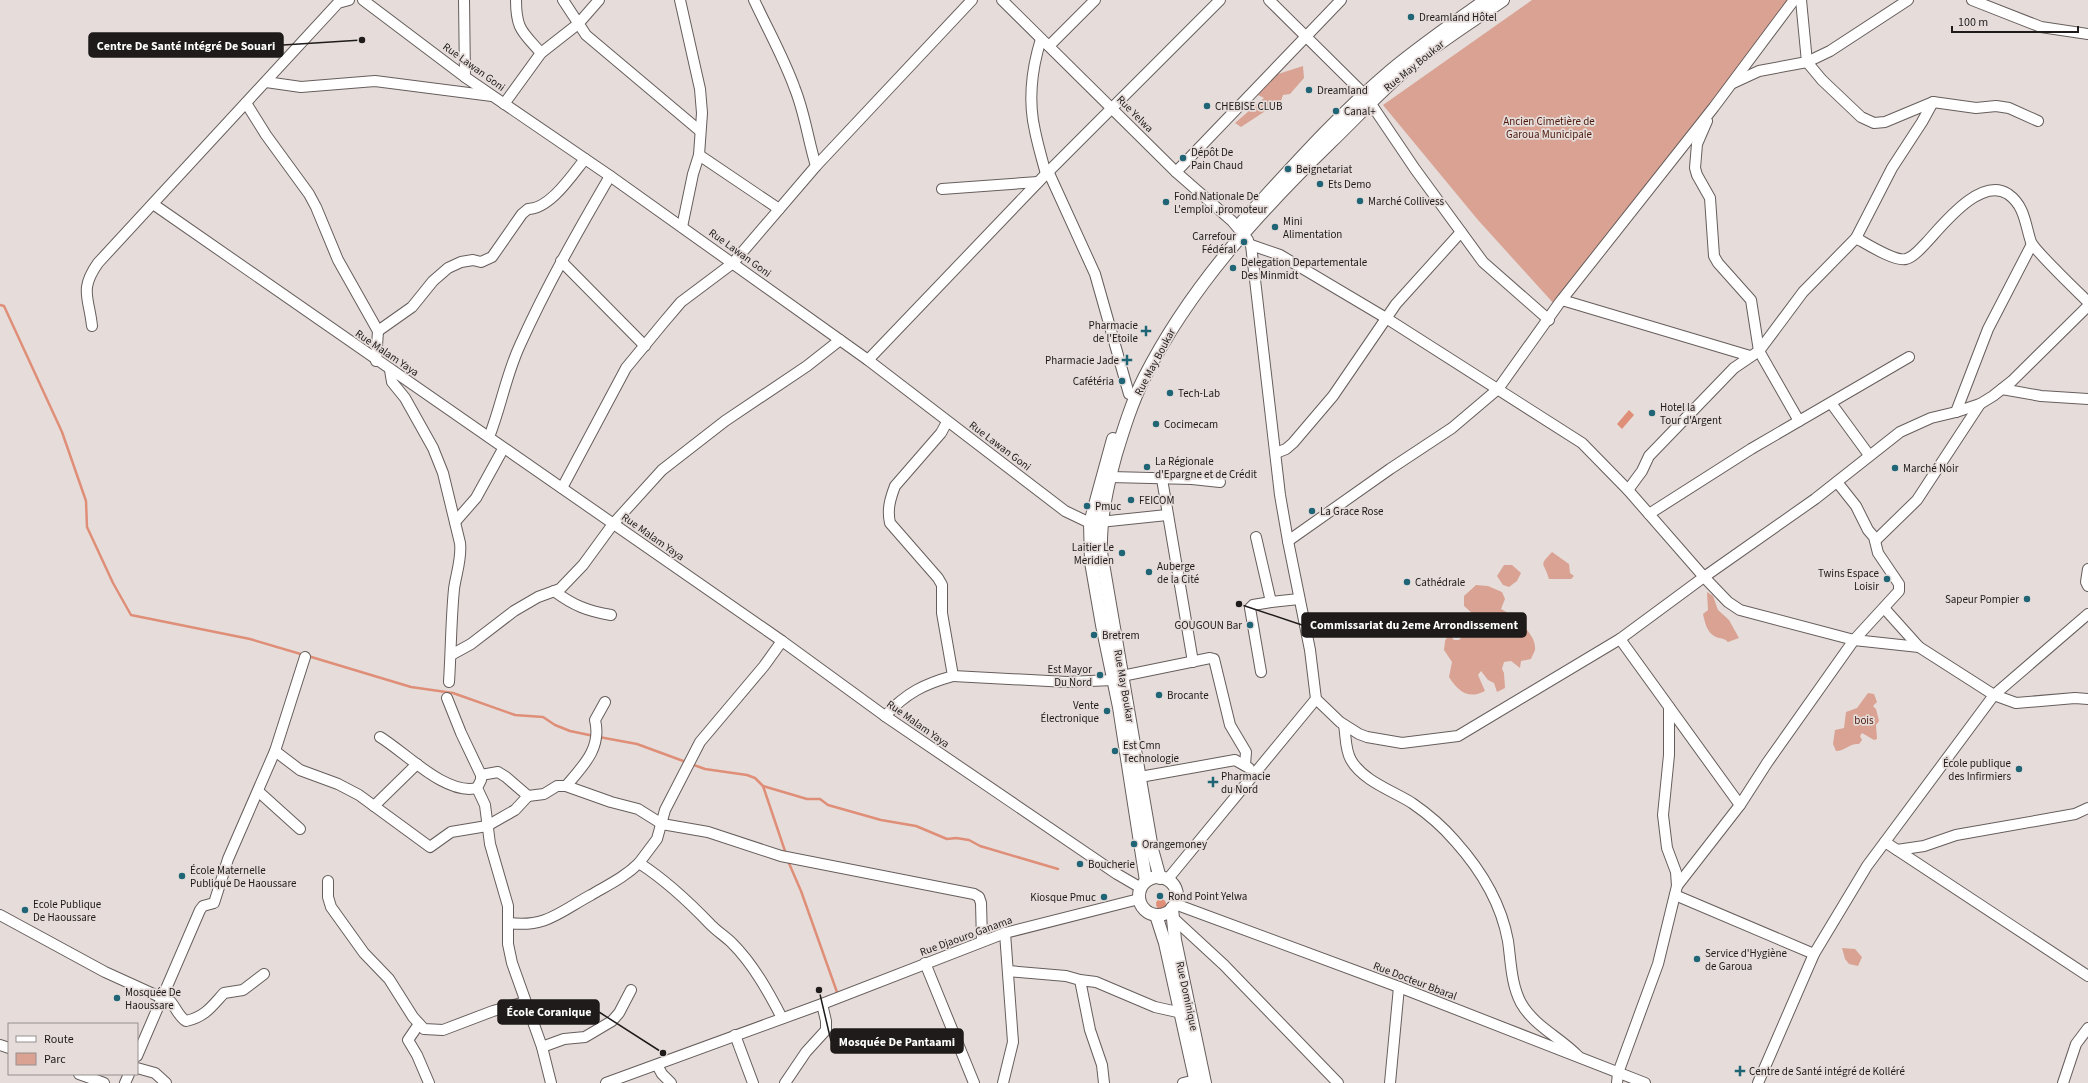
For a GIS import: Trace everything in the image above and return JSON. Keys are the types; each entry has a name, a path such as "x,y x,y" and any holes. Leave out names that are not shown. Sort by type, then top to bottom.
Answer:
{"main road":[{"name":"Rue May Boukar","path":"1368,99 1414,52 1486,0"},
{"name":"Rue May Boukar","path":"1164,879 1152,848 1140,777 1093,576 1095,523 1105,463 1129,394 1177,308 1205,266 1239,231 1300,159 1368,99 1416,61 1503,0"},
{"name":"Rue May Boukar","path":"1095,523 1126,424 1144,378 1175,325 1239,231"},
{"name":"Rue May Boukar","path":"1118,678 1119,707 1142,889"},
{"path":"1164,879 1176,890 1173,910 1165,914 1156,915 1144,910 1142,889 1164,879"},
{"name":"Rue Dominique","path":"1173,910 1175,940 1199,1082"},
{"name":"Rue Dominique","path":"1156,915 1165,943 1199,1082"}],"street":[{"path":"92,326 86,295 88,278 98,263 338,3 349,0"},
{"name":"Rue Lawan Goni","path":"363,0 465,77 610,176 868,360 1065,511 1095,523"},
{"path":"464,0 465,77"},
{"path":"516,0 516,16 518,26 541,53"},
{"path":"563,0 578,24 593,42 700,130"},
{"path":"504,104 541,53 578,24 599,0"},
{"path":"680,0 700,89 699,155 692,174 682,227"},
{"path":"754,0 795,88 807,123 806,134 816,166"},
{"path":"562,488 626,368 681,302 733,263 816,166 972,0"},
{"name":"Rue Yelwa","path":"1002,0 1176,172 1239,231 1251,245"},
{"path":"1049,46 1095,0"},
{"path":"868,360 1047,172 1220,0"},
{"path":"1269,0 1368,99 1415,169 1491,271 1549,320"},
{"path":"1176,172 1341,0"},
{"path":"1288,541 1390,468 1452,428 1498,389 1562,300 1714,107 1794,0"},
{"path":"1801,0 1807,62 1822,80 1856,112 1874,123 1885,122 1933,102 1976,108 1996,106 2009,108 2038,121"},
{"path":"1730,85 1759,71 1807,62 1830,51 1908,0"},
{"path":"1972,0 2041,27 2088,34"},
{"path":"1041,38 1033,64 1032,110 1034,130 1047,172 1095,274 1129,394"},
{"path":"266,82 301,86 374,81 492,96"},
{"path":"1628,490 1642,471 1649,456 1734,368 1754,354 1803,292 1856,238 1892,168 1922,122 1933,102"},
{"path":"246,103 266,135 309,194 325,227 338,260 378,331 376,361"},
{"path":"1714,107 1697,144 1695,168 1697,175 1710,198 1714,256 1718,263 1751,300 1754,354 1799,421"},
{"path":"699,155 779,209"},
{"path":"378,331 412,307 433,282 448,268 461,262 473,260 481,262 492,257 522,214 528,209 537,209 550,199 585,159"},
{"path":"489,437 499,412 517,351 561,261 610,176"},
{"path":"942,189 1038,182"},
{"path":"1856,238 1895,258 1906,259 1917,252 1968,201 1990,191 2007,194 2021,207 2032,244 2088,302"},
{"name":"Rue Malam Yaya","path":"153,204 376,361 489,437 503,449 562,488 782,641 885,716 1117,874 1142,889"},
{"path":"1276,453 1286,449 1293,443 1333,396 1386,318 1415,280 1461,232"},
{"path":"1956,412 1988,329 2032,244"},
{"path":"1919,647 1854,640 1740,610 1728,602 1704,577 1650,514 1582,443 1386,318 1280,255 1251,245 1288,541 1310,650 1316,699 1344,725 1359,734 1394,742 1432,740 1458,736 1620,639 1704,577 1768,533 1837,482 1869,455 1900,432 1916,424 1980,404 2002,389 2088,306"},
{"path":"561,261 645,346"},
{"path":"1562,300 1754,354"},
{"path":"451,655 470,644 514,611 538,597 560,589 572,578 596,549 613,524 662,470 726,421 808,366 840,340"},
{"path":"1650,514 1745,452 1909,357"},
{"path":"390,370 392,382 405,398 433,448 444,474 461,551 454,588 449,682"},
{"path":"2002,389 2042,396 2088,399"},
{"path":"1831,403 1869,455"},
{"path":"1876,540 1917,500 1980,404"},
{"path":"947,422 941,433 895,486 891,496 888,515 890,523 938,578 942,586 942,613 953,676"},
{"path":"455,522 476,498 503,449"},
{"path":"1110,477 1192,479 1220,482"},
{"path":"1162,479 1193,662"},
{"path":"1676,891 1740,806 1767,763 1854,640 1899,591 1900,584 1878,554 1876,540 1868,530 1856,506 1837,482"},
{"path":"1095,523 1167,514"},
{"path":"1256,537 1271,602"},
{"path":"2087,583 2088,569"},
{"path":"554,591 566,600 585,610 611,615"},
{"path":"1261,672 1250,608 1253,605 1299,599"},
{"path":"1884,608 1919,647 1994,695 2016,703 2076,698 2088,699"},
{"path":"1758,1083 1814,954 1847,897 1885,842 1994,695 2088,614"},
{"path":"1620,639 1740,806"},
{"path":"509,923 518,924 541,922 557,916 626,875 639,863 652,848 662,824 665,810 700,742 764,666 782,641"},
{"path":"138,1054 200,910 203,906 214,903 228,859 275,751 294,696 305,657"},
{"path":"885,716 908,694 931,682 953,676 1067,682 1118,678 1210,658 1214,660 1230,725 1246,752 1245,765"},
{"path":"447,698 461,733 481,775 482,780 477,788"},
{"path":"1164,879 1316,699"},
{"path":"566,786 588,761 597,737 595,720 605,702"},
{"path":"1617,1078 1658,964 1676,891 1676,872 1667,848 1663,815 1669,754 1669,706"},
{"path":"1344,725 1347,751 1354,765 1366,775 1410,802 1429,816 1455,840 1485,879 1498,906 1506,932 1513,978 1522,1004 1539,1024 1571,1048 1581,1059"},
{"path":"380,737 434,778 448,784 477,788"},
{"path":"275,751 300,770 338,784 359,794 430,847 450,832 487,826 515,810 528,796 544,794 557,786 566,786 611,802 638,809 662,824 708,832 781,856 882,878 974,894 979,896 981,902 982,941"},
{"path":"1140,777 1235,760 1245,765 1254,774"},
{"path":"374,806 416,764"},
{"path":"481,775 498,772 528,796"},
{"path":"477,788 485,805 487,826 508,906 508,944 525,1002 542,1047 551,1083"},
{"path":"258,792 300,829"},
{"path":"1897,850 1924,846 1956,835 2075,814 2088,808"},
{"path":"1885,842 2088,976"},
{"path":"639,863 660,876 681,894 733,944 755,972 782,1018"},
{"path":"328,881 328,897 330,907 364,953 389,979 419,1024 424,1029 443,1030 525,1002"},
{"name":"Rue Djaouro Ganama","path":"826,1002 982,941 1142,889"},
{"path":"1676,891 1814,954"},
{"path":"1173,910 1338,1083"},
{"name":"Rue Docteur Bbaral","path":"1173,910 1399,987 1581,1059 1617,1078 1645,1083"},
{"path":"0,915 118,978 163,997 174,1006 183,1019 190,1020 203,1015 224,993 246,989 264,974"},
{"path":"1003,1083 1013,1042 1005,933"},
{"path":"925,964 974,1083"},
{"path":"1008,971 1066,976 1096,982 1154,1007 1182,1013"},
{"path":"1080,980 1090,1030 1102,1065 1104,1083"},
{"path":"1390,1083 1399,987"},
{"path":"542,1047 564,1039 585,1037 612,1021 619,1013 631,990"},
{"path":"606,1083 657,1066 826,1002 826,1030 806,1052 785,1083"},
{"path":"419,1024 408,1040 417,1055 429,1083"},
{"path":"2063,1083 2076,1044 2088,1028"},
{"path":"735,1036 753,1083"},
{"path":"657,1066 662,1074 671,1083"},
{"path":"138,1068 155,1073 166,1083"},
{"path":"82,1075 104,1083"},
{"path":"1183,1083 1199,1082"}],"green space":[{"name":"Ancien Cimetière de Garoua Municipale","path":"1532,0 1788,0 1681,143 1555,305 1478,220 1383,105"},
{"path":"1303,66 1304,78 1290,94 1283,95 1281,101 1241,127 1235,123 1264,98 1258,95 1272,76"},
{"path":"1552,552 1569,564 1570,573 1574,576 1571,579 1549,579 1543,564"},
{"path":"1504,565 1512,565 1521,573 1517,581 1509,587 1503,585 1497,576"},
{"path":"1476,585 1488,586 1502,592 1505,599 1501,609 1518,620 1528,632 1535,644 1535,650 1531,659 1521,661 1520,668 1511,661 1504,662 1502,669 1504,673 1505,688 1497,692 1494,683 1488,680 1481,671 1478,675 1485,691 1473,695 1464,693 1460,690 1449,677 1452,662 1444,650 1445,641 1449,634 1454,640 1459,640 1469,629 1478,636 1488,636 1490,629 1464,606 1464,596"},
{"path":"1707,592 1713,596 1718,610 1729,620 1739,638 1728,642 1710,633 1703,614 1708,610"},
{"name":"bois","path":"1868,693 1874,694 1877,702 1873,706 1876,709 1879,721 1876,725 1877,739 1874,740 1862,733 1860,736 1862,740 1859,744 1836,751 1833,744 1835,730 1844,728 1846,712 1857,708"},
{"path":"1842,948 1855,949 1862,957 1858,966 1849,964 1845,959"}],"shaded area":[{"path":"1629,410 1634,415 1622,429 1617,424"},
{"path":"1159,899 1163,899 1166,904 1163,909 1159,909 1156,906 1156,902"}],"waterway":[{"path":"0,305 4,306 62,432 86,501 87,527 113,583 131,615 250,639 304,655"},
{"path":"308,656 411,687 453,693 515,715 543,717 555,725 570,731 594,736"},
{"path":"599,737 637,744 686,762"},
{"path":"691,764 705,769 747,775 755,778 763,786 807,799 820,799 828,805 881,820 916,826 947,839 956,838 969,840 980,846 1058,869"},
{"path":"763,786 786,854"},
{"path":"788,861 801,891 838,995"}],"place":[{"name":"Dreamland Hôtel","path":"1411,17"},
{"name":"Centre De Santé Intégré De Souari","path":"362,40"},
{"name":"Dreamland","path":"1309,90"},
{"name":"CHEBISE CLUB","path":"1207,106"},
{"name":"Canal+","path":"1336,111"},
{"name":"Dépôt De Pain Chaud","path":"1183,158"},
{"name":"Beignetariat","path":"1288,169"},
{"name":"Ets Demo","path":"1320,184"},
{"name":"Marché Collivess","path":"1360,201"},
{"name":"Fond Nationale De L'emploi .promoteur","path":"1166,202"},
{"name":"Mini Alimentation","path":"1275,227"},
{"name":"Carrefour Fédéral","path":"1244,242"},
{"name":"Delegation Departementale Des Minmidt","path":"1233,268"},
{"name":"Pharmacie de l'Etoile","path":"1146,331"},
{"name":"Pharmacie Jade","path":"1127,360"},
{"name":"Cafétéria","path":"1122,381"},
{"name":"Tech-Lab","path":"1170,393"},
{"name":"Hotel la Tour d'Argent","path":"1652,413"},
{"name":"Cocimecam","path":"1156,424"},
{"name":"La Régionale d'Epargne et de Crédit","path":"1147,467"},
{"name":"Marché Noir","path":"1895,468"},
{"name":"FEICOM","path":"1131,500"},
{"name":"Pmuc","path":"1087,506"},
{"name":"La Grace Rose","path":"1312,511"},
{"name":"Laitier Le Meridien","path":"1122,553"},
{"name":"Auberge de la Cité","path":"1149,572"},
{"name":"Twins Espace Loisir","path":"1887,579"},
{"name":"Cathédrale","path":"1407,582"},
{"name":"Sapeur Pompier","path":"2027,599"},
{"name":"Commissariat du 2eme Arrondissement","path":"1239,604"},
{"name":"GOUGOUN Bar","path":"1250,625"},
{"name":"Bretrem","path":"1094,635"},
{"name":"Est Mayor Du Nord","path":"1100,675"},
{"name":"Brocante","path":"1159,695"},
{"name":"Vente Électronique","path":"1107,711"},
{"name":"Est Cmn Technologie","path":"1115,751"},
{"name":"École publique des Infirmiers","path":"2019,769"},
{"name":"Pharmacie du Nord","path":"1213,782"},
{"name":"Orangemoney","path":"1134,844"},
{"name":"Boucherie","path":"1080,864"},
{"name":"École Maternelle Publique De Haoussare","path":"182,876"},
{"name":"Rond Point Yelwa","path":"1160,896"},
{"name":"Kiosque Pmuc","path":"1104,897"},
{"name":"Ecole Publique De Haoussare","path":"25,910"},
{"name":"Service d'Hygiène de Garoua","path":"1697,959"},
{"name":"Mosquée De Pantaami","path":"819,990"},
{"name":"Mosquée De Haoussare","path":"117,998"},
{"name":"École Coranique","path":"663,1053"},
{"name":"Centre de Santé intégré de Kolléré","path":"1740,1071"}]}
